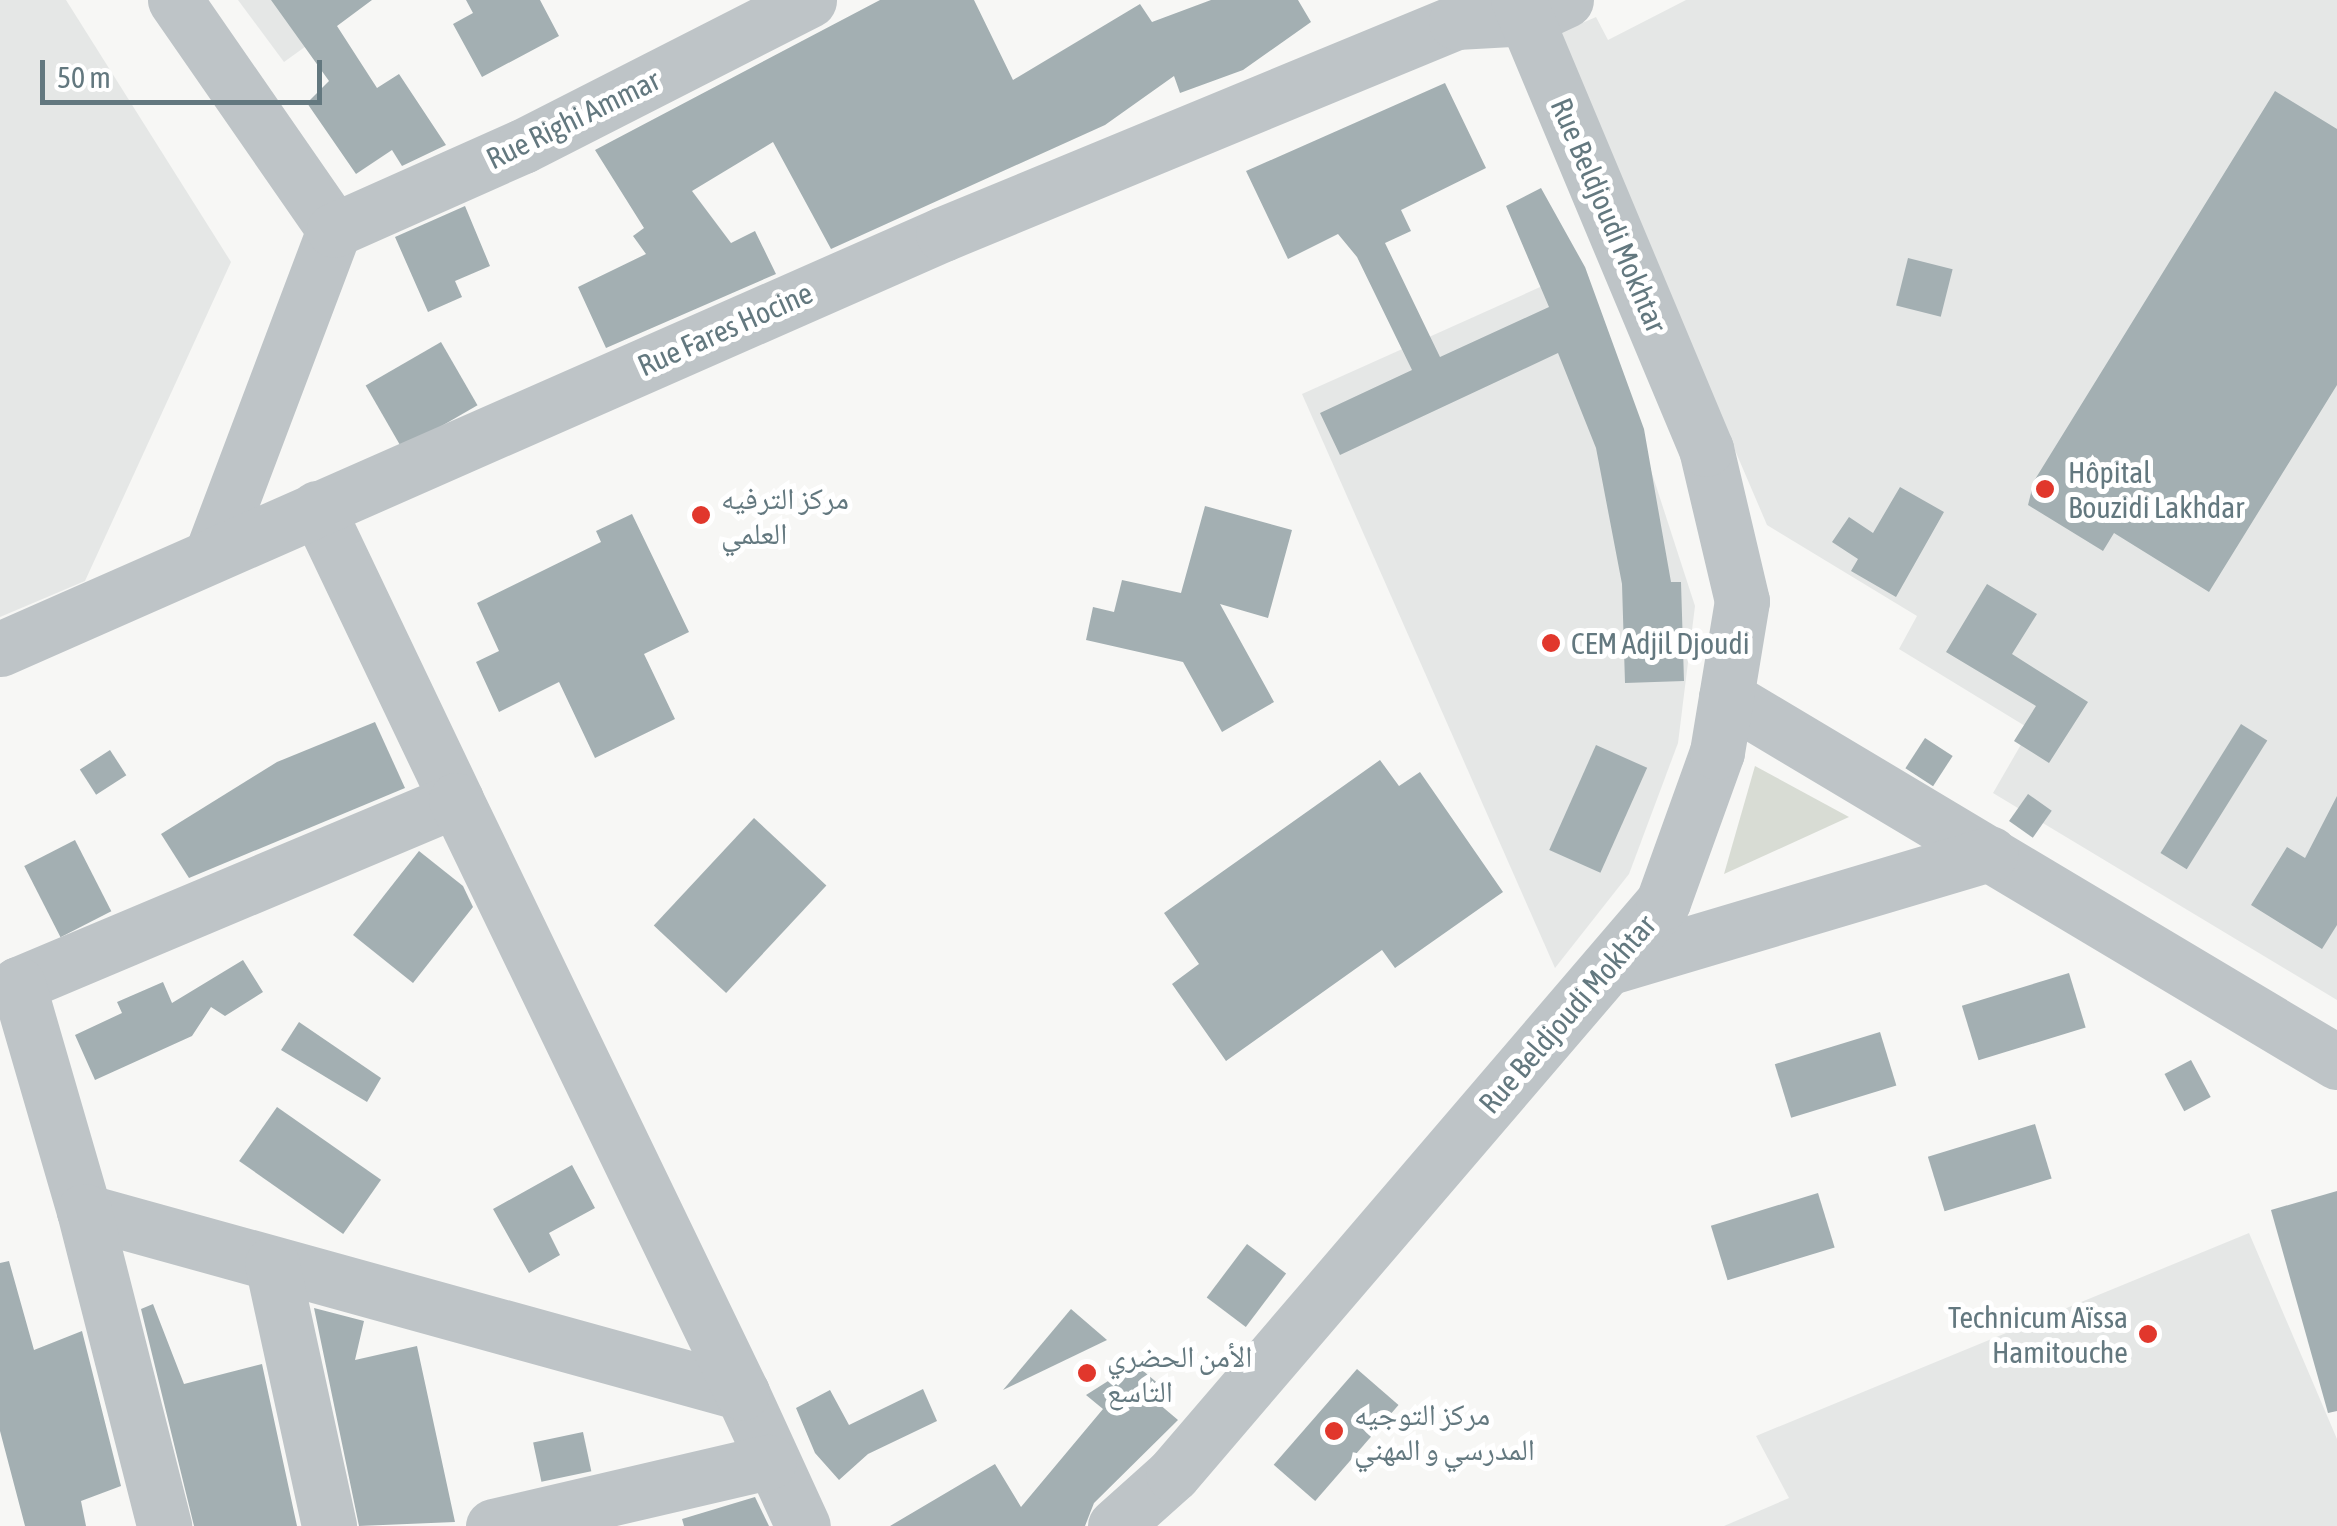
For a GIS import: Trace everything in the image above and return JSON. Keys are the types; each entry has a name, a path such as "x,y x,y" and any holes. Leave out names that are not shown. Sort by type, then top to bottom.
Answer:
{"street":[{"path":"174,0 334,230 212,553"},
{"name":"Rue Righi Ammar","path":"334,230 523,146 808,0"},
{"name":"Rue Fares Hocine","path":"0,650 212,553 1456,22 1538,6"},
{"name":"Rue Beldjoudi Mokhtar","path":"1116,1526 1173,1474 1663,902 1718,752 1742,601 1706,448 1538,6"},
{"path":"317,508 742,1393 769,1462 804,1526"},
{"path":"1726,697 2337,1062"},
{"path":"164,1526 84,1210 18,984 456,800"},
{"path":"1607,968 1990,854"},
{"path":"84,1210 742,1393"},
{"path":"272,1264 329,1526"},
{"path":"493,1526 769,1462"}],"shaded area":[{"path":"0,0 66,0 231,262 85,581 0,617"},
{"path":"238,0 370,0 284,62"},
{"name":"Hôpital Bouzidi Lakhdar","path":"1686,0 2337,0 2337,1000 1993,793 2030,729 1899,649 1917,616 1767,525 1557,34 1596,17 1608,40"},
{"name":"CEM Adjil Djoudi","path":"1585,267 1695,606 1678,743 1629,874 1555,968 1302,394"},
{"path":"1755,766 1849,817 1724,874"},
{"name":"Technicum Aïssa Hamitouche","path":"2249,1233 2337,1439 2337,1526 1724,1526 1789,1498 1756,1436"}],"building":[{"path":"271,0 372,0 337,26 377,88 399,74 446,145 402,166 392,150 356,174 307,103 329,81"},
{"path":"466,0 540,0 559,36 482,77 453,24 473,13"},
{"path":"880,0 974,0 1013,80 1140,4 1152,22 1211,0 1298,0 1311,22 1243,70 1180,93 1174,76 1105,125 831,249 773,142 692,191 731,243 755,231 776,274 606,348 578,287 646,254 633,236 644,228 595,150"},
{"path":"1445,83 1486,168 1401,210 1411,231 1385,243 1440,357 1549,307 1506,206 1541,188 1585,267 1644,429 1671,582 1681,582 1684,681 1625,683 1622,584 1596,448 1558,353 1340,455 1320,413 1412,370 1357,257 1338,234 1288,259 1246,171"},
{"path":"2275,91 2337,129 2337,385 2209,592 2114,533 2103,551 2028,505 2034,481"},
{"path":"465,206 490,266 455,281 462,297 428,312 395,237"},
{"path":"1908,258 1953,269 1941,317 1896,306"},
{"path":"441,342 477,405 402,449 366,386"},
{"path":"1900,487 1944,512 1896,597 1851,571 1858,559 1832,542 1849,517 1873,533"},
{"path":"1205,506 1292,530 1268,618 1220,604 1274,702 1222,732 1183,662 1086,640 1093,607 1114,612 1122,580 1181,593"},
{"path":"632,514 689,632 644,654 675,719 595,758 559,682 499,712 476,662 499,651 477,603 601,542 596,531"},
{"path":"1987,584 2037,614 2012,654 2088,702 2049,763 2014,741 2036,706 1946,652"},
{"path":"375,722 405,788 189,878 161,834 277,762"},
{"path":"2241,724 2267,740 2187,869 2160,853"},
{"path":"1925,738 1953,756 1933,786 1905,768"},
{"path":"1596,745 1647,768 1600,873 1549,850"},
{"path":"110,750 126,775 96,795 80,770"},
{"path":"1380,760 1399,786 1420,772 1503,892 1395,968 1382,950 1226,1061 1172,984 1199,964 1164,913"},
{"path":"2028,794 2052,811 2033,838 2009,821"},
{"path":"2337,796 2337,925 2322,949 2251,905 2287,847 2305,858"},
{"path":"754,818 826,886 726,993 654,926"},
{"path":"75,840 111,911 61,937 24,866"},
{"path":"419,851 463,886 473,907 413,983 353,935"},
{"path":"243,960 263,992 225,1016 211,1007 192,1036 95,1080 75,1035 122,1013 117,1002 163,982 172,1003"},
{"path":"2069,973 2086,1028 1979,1060 1962,1006"},
{"path":"299,1022 381,1078 367,1102 281,1050"},
{"path":"1880,1032 1896,1086 1791,1118 1775,1064"},
{"path":"2191,1060 2211,1097 2184,1111 2165,1074"},
{"path":"277,1107 381,1180 343,1234 239,1161"},
{"path":"2035,1124 2052,1179 1945,1211 1928,1157"},
{"path":"572,1165 595,1208 549,1233 560,1255 529,1273 493,1209"},
{"path":"2337,1191 2337,1411 2328,1413 2271,1210"},
{"path":"1818,1193 1835,1248 1728,1280 1711,1226"},
{"path":"1247,1244 1286,1273 1246,1327 1207,1298"},
{"path":"9,1261 34,1350 82,1331 121,1486 81,1501 86,1526 25,1526 0,1431 0,1263"},
{"path":"153,1304 184,1384 262,1364 297,1526 194,1526 141,1309"},
{"path":"314,1308 364,1321 355,1360 417,1346 455,1522 359,1526"},
{"path":"1071,1309 1107,1340 1003,1390"},
{"path":"1135,1364 1161,1386 1152,1398 1178,1420 1094,1503 1085,1526 890,1526 995,1464 1021,1507 1103,1409 1086,1395"},
{"path":"1357,1369 1399,1405 1315,1501 1274,1465"},
{"path":"923,1389 937,1421 868,1454 839,1480 815,1453 796,1408 830,1390 849,1425"},
{"path":"583,1432 591,1471 541,1482 533,1443"},
{"path":"755,1497 769,1526 684,1526 682,1519"}],"place":[{"name":"Hôpital Bouzidi Lakhdar","path":"2045,489"},
{"name":"مركز الترفيه العلمي","path":"701,515"},
{"name":"CEM Adjil Djoudi","path":"1551,643"},
{"name":"Technicum Aïssa Hamitouche","path":"2148,1334"},
{"name":"الأمن الحضري التاسع","path":"1087,1373"},
{"name":"مركز التوجيه المدرسي و المهني","path":"1334,1431"}]}
